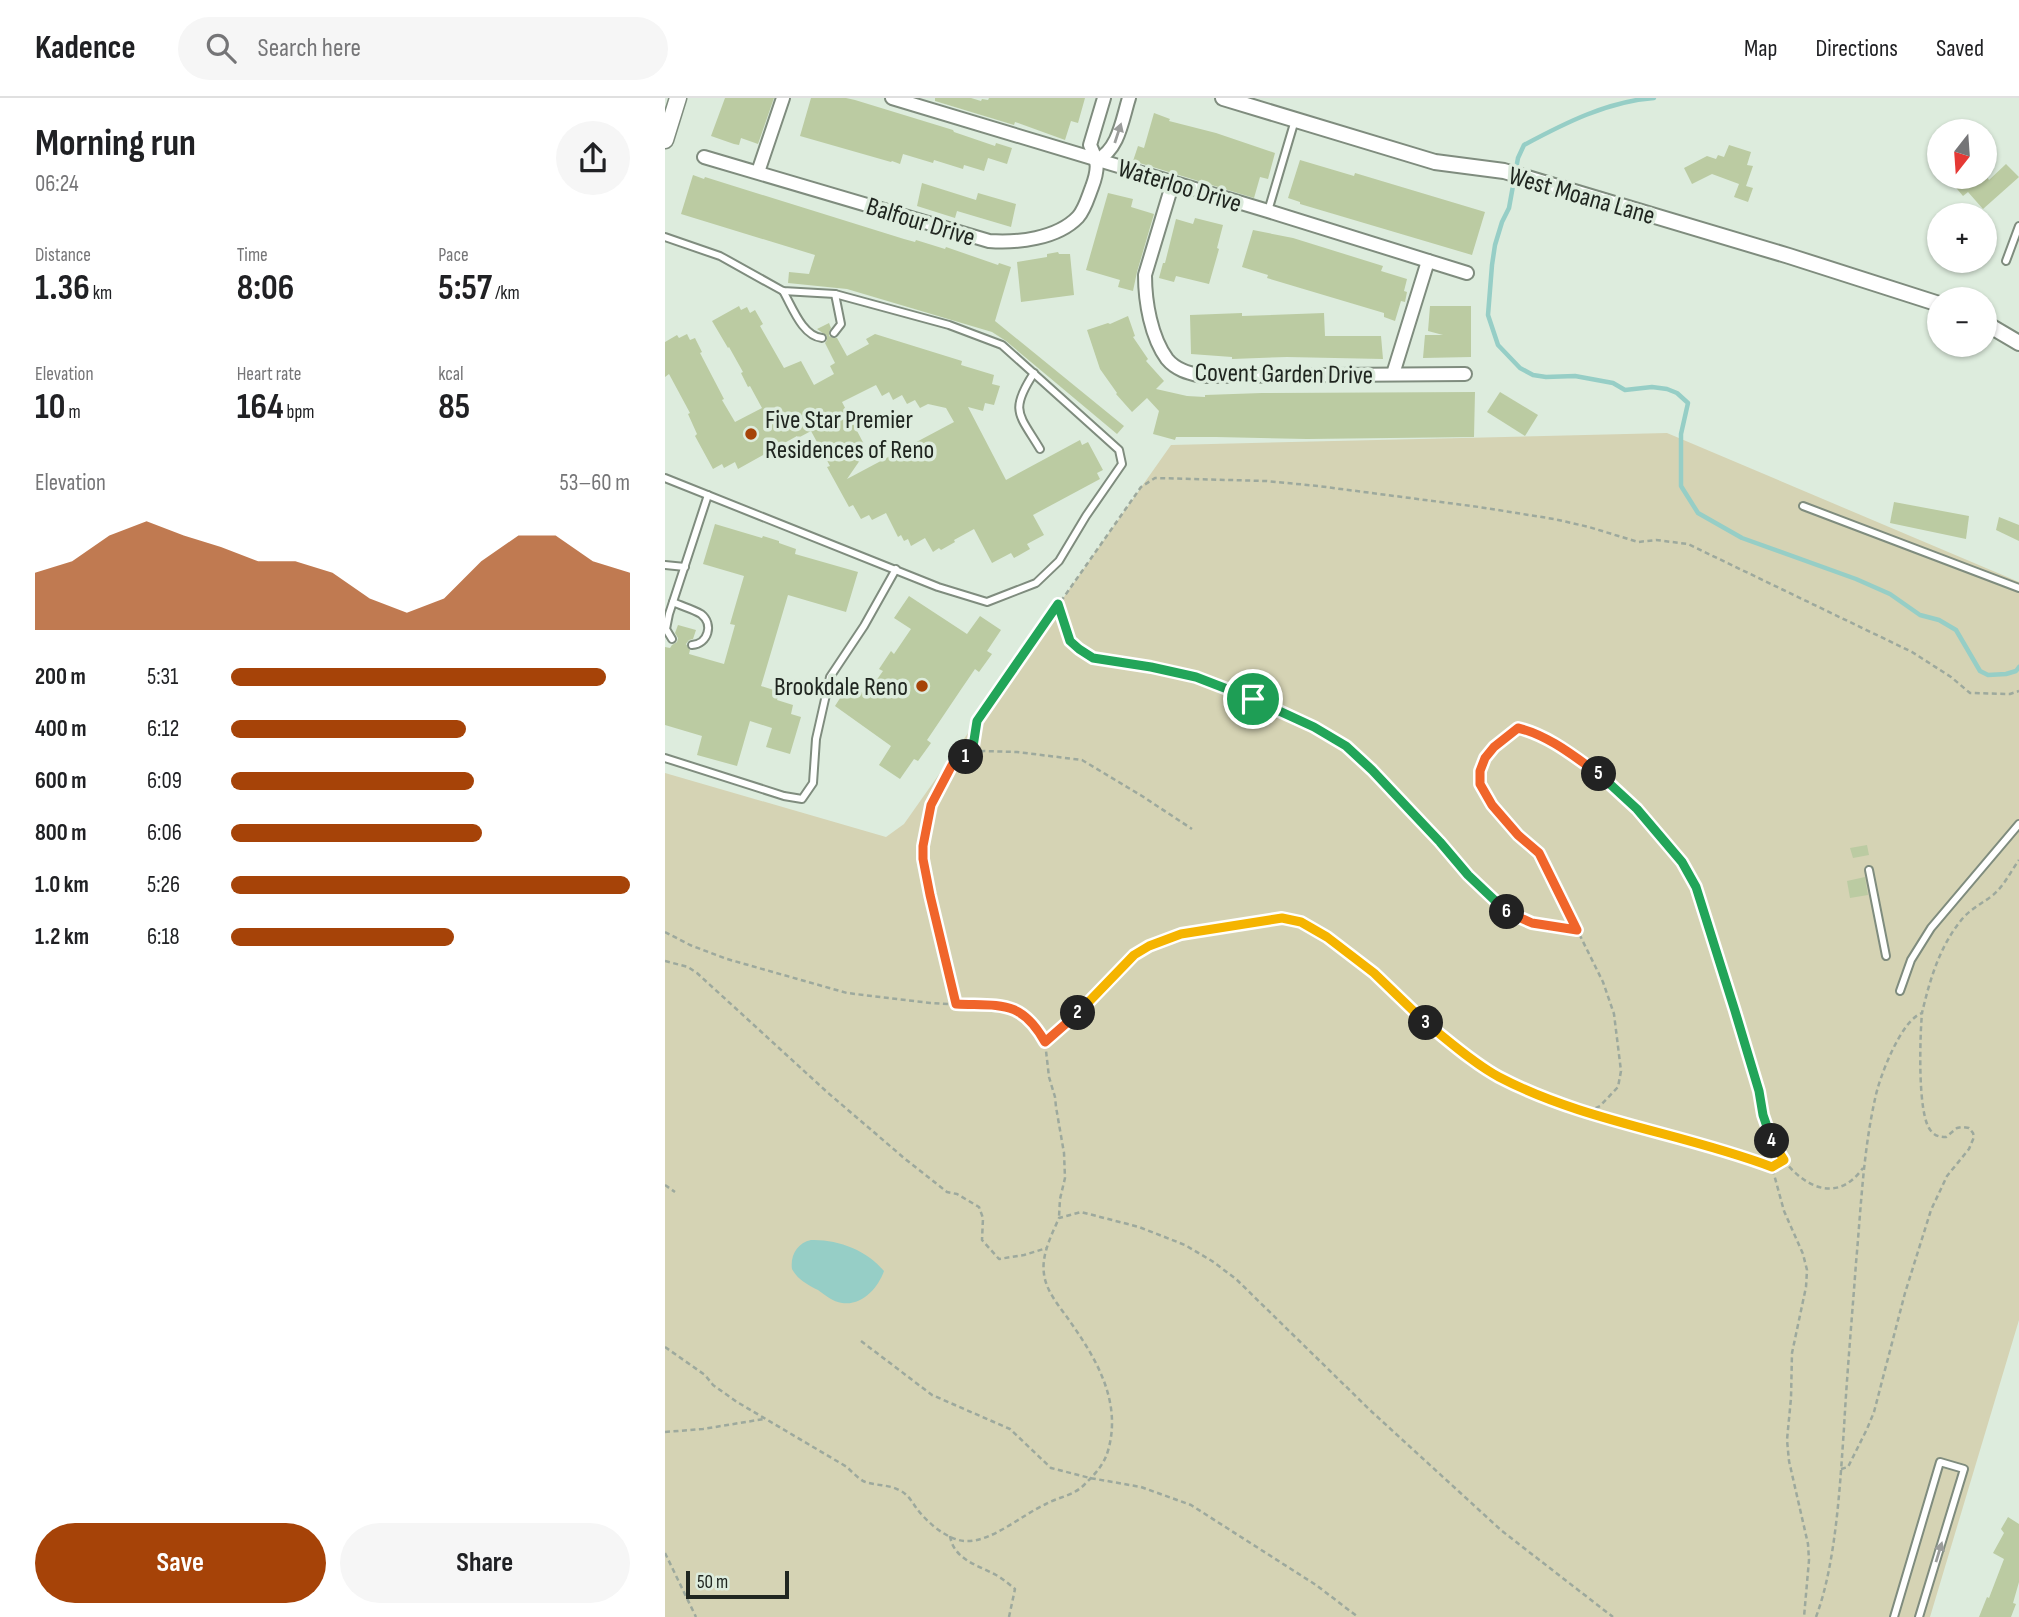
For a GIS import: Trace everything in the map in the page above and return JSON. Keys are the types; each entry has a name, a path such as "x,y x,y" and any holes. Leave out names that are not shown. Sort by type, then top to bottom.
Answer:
{"main road":[{"path":"665,140 678,98"}],"street":[{"path":"758,172 783,98"},
{"name":"Waterloo Drive","path":"892,98 1467,273"},
{"name":"Balfour Drive","path":"704,157 989,241 1014,243 1064,228 1079,216 1094,180 1097,160 1090,145 1104,98"},
{"name":"Balfour Drive","path":"1097,160 1107,155 1114,147 1129,98"},
{"name":"West Moana Lane","path":"1223,98 1435,162 1504,171 1927,300"},
{"name":"Covent Garden Drive","path":"1173,182 1145,275 1145,290 1155,335 1168,360 1184,372 1201,376 1465,374"},
{"path":"1393,374 1429,261"},
{"path":"1997,330 2019,343"}],"lane":[{"path":"1268,211 1295,120"},
{"path":"2006,261 2019,226"},
{"path":"665,237 720,256 783,291 835,294 949,325 1002,345 1119,450 1122,464 1059,561 1036,583 987,602 938,587 665,478"},
{"path":"783,291 806,330 813,336 822,338"},
{"path":"834,333 842,318 835,294"},
{"path":"1034,373 1018,404 1019,413 1040,449"},
{"path":"672,639 666,629 708,495"},
{"path":"1803,506 2019,588"},
{"path":"665,565 685,567"},
{"path":"665,758 784,796 802,799 813,783 816,739 830,677 865,626 896,569"},
{"path":"673,602 702,615 708,625 705,640 692,645"},
{"path":"1901,991 1911,960 1931,928 2019,824"},
{"path":"1869,870 1886,956"},
{"path":"1894,1617 1940,1462 1964,1469 1919,1617"}],"path":[{"path":"972,753 977,721 1141,488 1155,478 1266,481 1479,507 1589,527 1638,542 1656,540 1688,544 1912,652 1970,693 2010,695 2019,691"},
{"path":"1058,604 1070,641 1093,658 1196,677 1265,704 1314,727 1346,746 1372,770 1468,875 1507,912 1532,923 1577,930"},
{"path":"1587,1112 1600,1105 1618,1087 1621,1071 1613,1014 1603,982 1539,853 1518,835 1492,805 1480,784 1480,771 1485,758 1518,728 1542,737 1607,780 1637,809 1690,874 1724,972 1759,1091 1763,1115 1771,1138 1784,1160 1802,1180 1826,1188 1851,1182 1863,1168"},
{"path":"956,1004 923,859 931,805 952,765 972,753 984,751 1082,760 1192,829"},
{"path":"1841,1469 1848,1467 1874,1412 1905,1293 1931,1210 1947,1176 1969,1149 1974,1138 1969,1128 1962,1127 1946,1137 1940,1137 1929,1129 1926,1121 1920,1041 1922,1013 1934,970 1948,940 1968,913 1997,891 2019,860"},
{"path":"1045,1042 1070,1021 1134,955 1149,946 1181,934 1282,918 1301,922 1327,937 1374,973 1423,1021 1497,1076 1546,1099 1772,1167 1784,1160"},
{"path":"665,932 727,959 847,993 930,1003 1014,1008 1034,1024 1045,1042 1049,1077 1065,1153 1065,1178 1059,1218 1047,1248 1043,1273 1052,1294 1104,1378 1112,1418 1109,1450 1100,1469 1076,1492 1045,1504 1011,1525 975,1541 963,1541 950,1536 923,1517 899,1489 863,1481 847,1468 737,1402 713,1385 705,1375 665,1348"},
{"path":"665,961 688,967 697,973 904,1158 947,1192 957,1194 979,1207 983,1218 982,1240 999,1259 1047,1248"},
{"path":"1817,1617 1832,1552 1841,1469 1863,1168 1875,1097 1884,1067 1900,1037 1917,1015 1922,1013"},
{"path":"1772,1167 1784,1211 1807,1270 1792,1353 1787,1440 1789,1461 1808,1544 1804,1617"},
{"path":"665,1185 675,1192"},
{"path":"1059,1218 1081,1212 1139,1227 1185,1245 1212,1261 1236,1279 1372,1412 1502,1531 1613,1617"},
{"path":"861,1341 932,1395 1010,1429 1051,1468 1141,1487 1191,1505 1304,1578 1358,1617"},
{"path":"665,1432 764,1419"},
{"path":"950,1536 951,1546 965,1560 999,1576 1015,1589 1009,1617"},
{"path":"665,1553 696,1617"}],"shaded area":[{"path":"1667,433 2019,582 2019,1320 1930,1617 665,1617 665,773 886,837 904,824 1171,445"}],"water":[{"path":"811,1240 831,1241 851,1247 869,1257 884,1271 878,1284 862,1299 842,1303 807,1284 794,1273 792,1264 798,1247"}],"building":[{"path":"725,98 774,98 758,144 741,138 739,145 711,136"},
{"path":"811,98 855,100 995,146 996,143 1012,148 1007,164 988,158 984,171 964,165 963,169 934,160 933,163 903,154 900,164 891,162 800,136"},
{"path":"935,98 971,98 981,101 989,98 1085,98 1078,123 1071,121 1065,140 1015,122 1014,125 935,101"},
{"path":"1154,113 1170,119 1169,121 1275,153 1268,179 1260,177 1254,198 1133,161 1138,146 1144,148"},
{"path":"1729,145 1751,152 1747,165 1753,166 1746,186 1753,188 1748,202 1734,197 1739,184 1712,174 1692,184 1684,168 1707,156 1716,159 1718,155 1724,157"},
{"path":"1300,160 1354,176 1355,173 1485,212 1472,255 1300,204 1288,198"},
{"path":"2006,164 2019,177 1990,203 1978,203 1968,192 1963,196 1957,189 1997,189 1997,172"},
{"path":"693,175 904,239 945,249 946,247 1011,267 995,321 1124,426 1117,434 992,332 847,289 788,283 789,272 809,274 815,255 681,214"},
{"path":"922,183 976,200 978,193 1016,204 1011,227 957,211 955,218 917,206"},
{"path":"1108,193 1133,199 1131,207 1154,214 1133,291 1118,287 1120,280 1086,270"},
{"path":"1195,218 1223,225 1209,284 1176,276 1174,282 1159,278 1176,219 1193,224"},
{"path":"1253,230 1293,238 1383,266 1381,271 1407,279 1405,302 1401,301 1395,321 1384,317 1384,313 1267,278 1268,275 1242,267"},
{"path":"1047,254 1070,254 1074,295 1021,302 1017,262 1047,257"},
{"name":"Five Star Premier Residences of Reno","path":"739,306 741,310 747,307 750,313 755,310 763,324 760,326 784,368 801,361 814,385 834,374 830,366 835,363 825,343 827,336 817,329 829,323 829,336 837,338 847,356 869,344 866,339 875,334 962,361 961,365 994,375 992,384 1000,386 994,405 985,403 983,411 968,407 1006,480 1080,440 1082,445 1088,442 1103,470 1097,473 1100,479 1033,515 1044,535 1027,544 1030,549 1014,558 1011,553 992,563 974,529 941,550 939,548 933,552 925,538 911,546 908,539 904,541 901,535 898,537 886,513 872,520 869,515 861,519 853,505 849,507 811,431 738,469 735,462 724,468 722,464 713,469 695,436 697,434 688,414 690,413 669,374 665,377 665,342 677,335 679,338 687,334 690,340 695,338 724,399 722,400 735,422 762,408 712,321","holes":["876,385 882,396 889,392 893,400 902,395 907,404 915,400 920,408 928,404 946,408 954,422 847,479 867,450 842,402"]},
{"path":"1430,306 1471,306 1471,357 1423,358 1425,335 1443,335 1428,331"},
{"path":"1242,313 1242,316 1324,313 1325,336 1381,336 1383,359 1232,359 1191,354 1190,315"},
{"path":"1128,316 1135,336 1133,337 1148,359 1146,361 1164,381 1156,389 1205,397 1262,393 1475,392 1474,437 1176,437 1175,440 1153,434 1159,411 1147,398 1132,412 1116,394 1100,369 1087,330"},
{"path":"1500,392 1538,415 1525,436 1487,412"},
{"path":"1894,502 1969,516 1966,539 1890,523"},
{"path":"1999,517 2019,525 2019,541 1996,530"},
{"path":"715,524 779,541 796,549 795,554 858,572 846,612 788,595 761,686 780,692 777,700 793,705 791,714 801,717 790,754 766,747 772,728 750,721 737,766 697,755 702,736 665,725 665,647 670,648 677,642 675,633 678,625 696,630 693,639 686,644 690,650 689,654 724,664 735,625 730,624 744,576 703,564"},
{"name":"Brookdale Reno","path":"909,596 967,634 980,616 1001,630 987,651 992,654 979,672 975,669 927,740 931,743 918,761 914,759 900,779 879,765 891,746 835,706 849,684 866,695 883,671 879,669 891,651 894,654 911,629 894,618"},
{"path":"1867,845 1869,855 1853,858 1850,848"},
{"path":"1865,877 1868,895 1850,898 1847,881"},
{"path":"2008,1517 2019,1524 2019,1582 2013,1603 2016,1604 2011,1617 1979,1617 2004,1559 1993,1553 2004,1533 2001,1529"}],"waterway":[{"path":"1654,98 1603,109 1524,145 1518,158 1509,208 1495,245 1492,265 1488,315 1498,345 1520,368 1533,375 1575,376 1613,383 1625,390 1652,387 1677,393 1688,403 1681,434 1681,486 1698,513 1742,538 1856,579 1890,594 1920,615 1939,620 1956,630 1980,671 1988,675 2006,674 2019,667"}],"place":[{"name":"Five Star Premier Residences of Reno","path":"751,434"},
{"name":"Brookdale Reno","path":"922,686"}],"route":[{"path":"1058,604 1070,641 1093,658 1196,677 1253,699 1314,727 1346,746 1372,770 1468,875 1507,912 1532,923 1577,930 1539,853 1518,835 1492,805 1480,784 1480,771 1485,758 1518,728 1531,731 1576,757 1607,780 1637,809 1690,874 1711,932 1759,1091 1763,1115 1771,1138 1784,1160 1772,1167 1627,1125 1546,1099 1497,1076 1423,1021 1374,973 1327,937 1301,922 1282,918 1181,934 1149,946 1134,955 1070,1021 1045,1042 1034,1024 1014,1008 956,1004 923,859 928,815 952,765 972,753 977,721 1058,604"}]}
